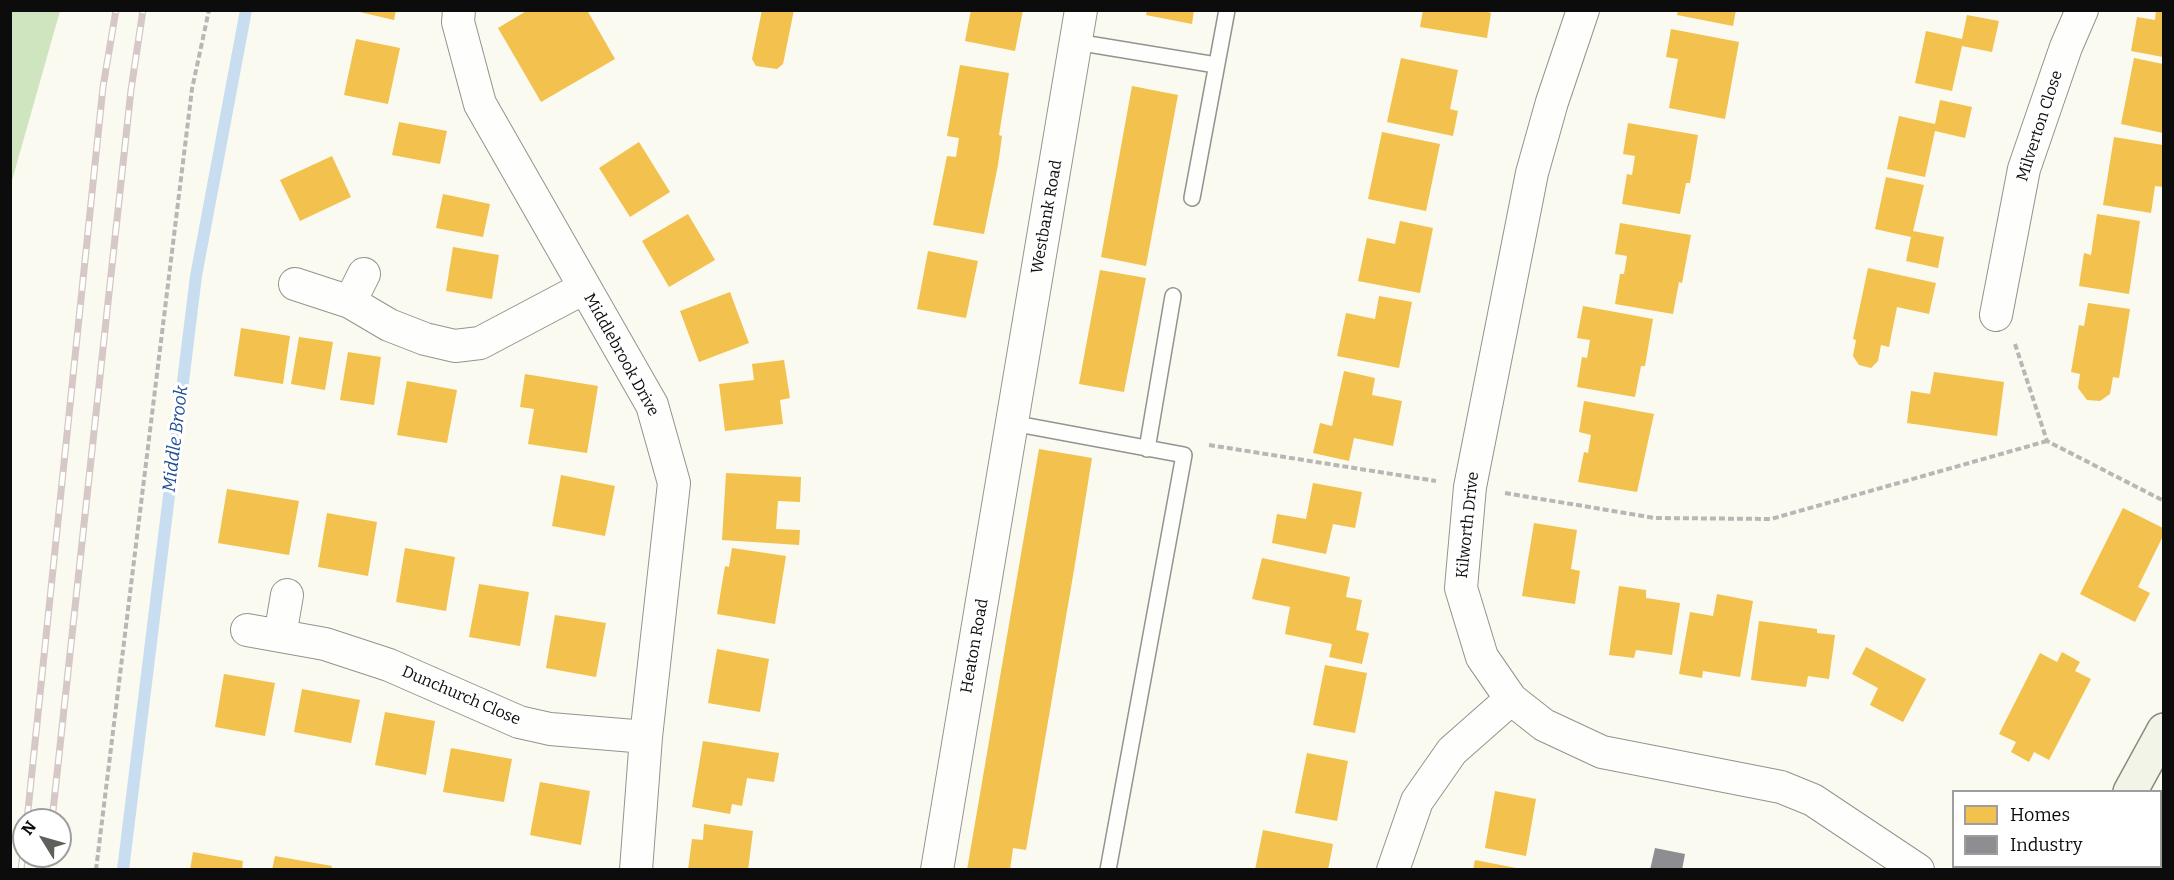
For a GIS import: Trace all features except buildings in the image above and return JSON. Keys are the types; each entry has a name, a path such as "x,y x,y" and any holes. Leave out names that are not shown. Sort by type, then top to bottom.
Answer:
{"street":[{"name":"Middlebrook Drive","path":"459,10 458,22 480,104 652,405 674,483 646,737 636,870"},
{"name":"Westbank Road","path":"1012,423 1081,10"},
{"name":"Kilworth Drive","path":"1583,10 1552,102 1532,173 1470,487 1461,588 1482,657 1511,699 1544,725 1602,752 1781,787 1813,800 1918,870"},
{"name":"Milverton Close","path":"1996,315 2024,169 2066,47 2082,10"},
{"path":"350,302 364,274"},
{"path":"295,284 350,302 389,325 426,339 454,345 480,343 584,288"},
{"name":"Heaton Road","path":"937,870 1012,423"},
{"path":"280,636 287,595"},
{"name":"Dunchurch Close","path":"247,630 325,644 389,665 519,722 550,729 646,737"},
{"path":"1393,870 1417,801 1452,751 1511,699"},
{"path":"2131,790 2163,730"}],"lane":[{"path":"1192,198 1227,10"},
{"path":"1076,42 1216,65"},
{"path":"1146,448 1173,296"},
{"path":"1012,423 1184,455 1108,870"}],"path":[{"path":"96,870 190,100 209,10"},
{"path":"1996,315 2016,346 2047,441"},
{"path":"1184,455 1212,444 1655,518 1771,519 2047,441 2163,501"}],"green space":[{"path":"10,11 60,11 11,184"}],"waterway":[{"name":"Middle Brook","path":"123,870 196,276 246,10"}],"railway":[{"path":"28,808 103,87 116,10"},
{"path":"53,808 131,90 143,10"}]}
